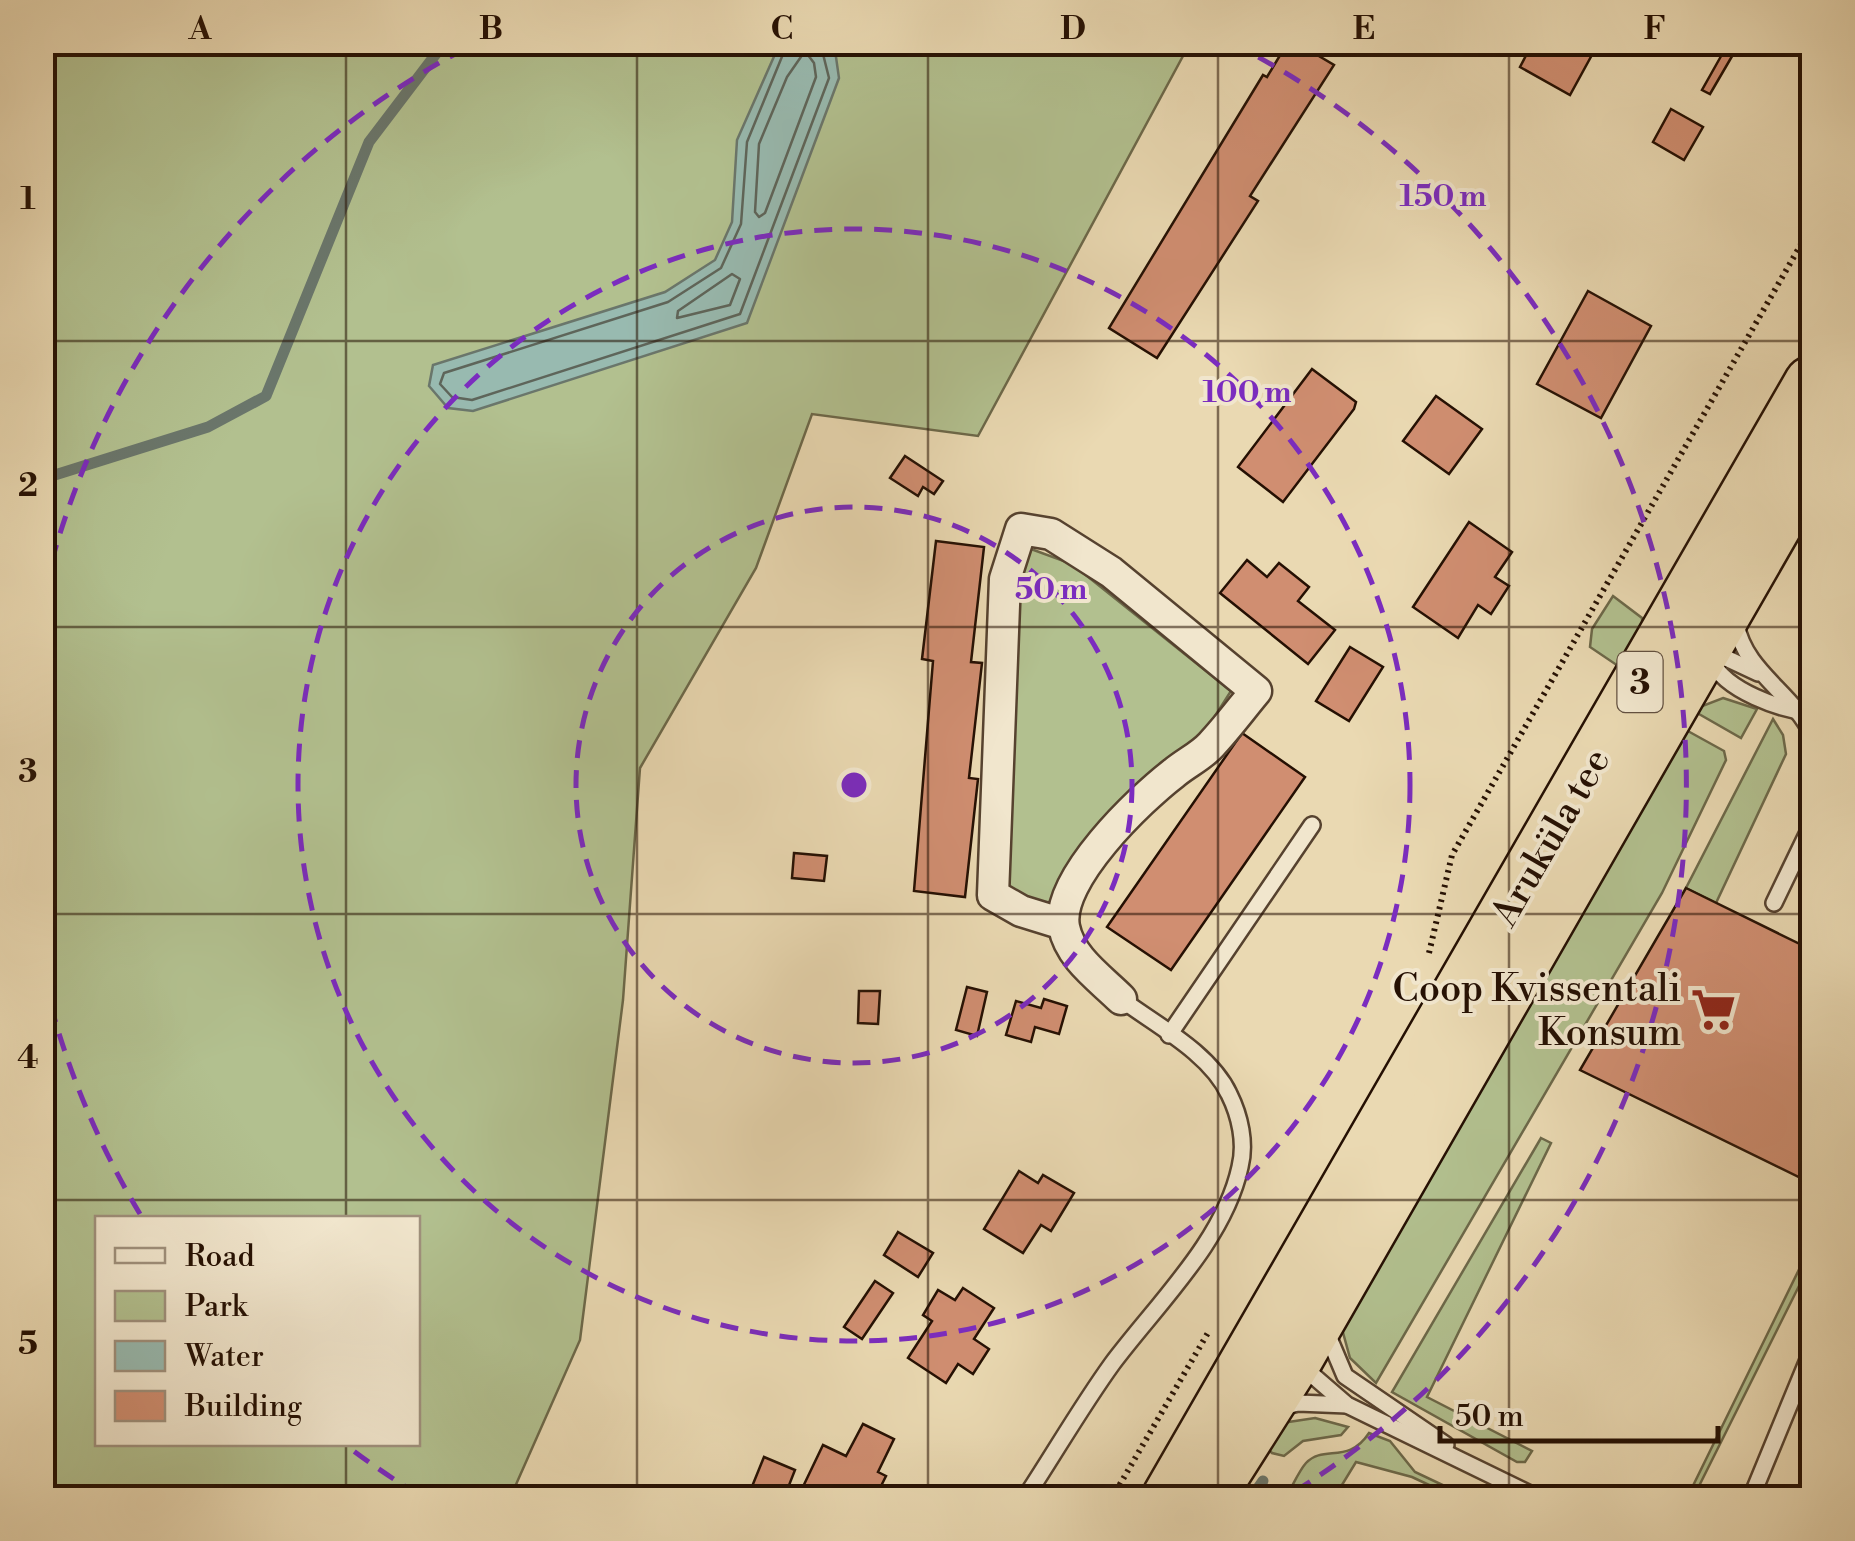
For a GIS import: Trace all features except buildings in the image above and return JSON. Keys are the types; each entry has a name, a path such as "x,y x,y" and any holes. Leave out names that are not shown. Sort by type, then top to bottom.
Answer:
{"highway":[{"name":"Aruküla tee","path":"1206,1498 1244,1403 1333,1212 1694,679 1737,514 1812,384"},
{"name":"Aruküla tee","path":"1170,1498 1244,1403 1297,1365 1330,1295 1694,679 1812,458"}],"street":[{"path":"1063,924 1021,911 993,895 1006,579 1021,529 1051,534 1111,572 1256,691 1208,748 1172,774 1118,825 1085,866 1069,897 1063,924 1075,954 1121,999"}],"lane":[{"path":"1737,595 1739,640 1765,678 1807,712 1812,734"},
{"path":"1694,679 1765,678"},
{"path":"1694,679 1807,712"},
{"path":"1774,903 1812,824"},
{"path":"1169,1035 1312,825"},
{"path":"1025,1498 1109,1368 1198,1251 1227,1206 1241,1165 1241,1125 1228,1090 1199,1058 1121,999"},
{"path":"1333,1212 1316,1277 1290,1322 1288,1343 1297,1365 1347,1405 1538,1498"},
{"path":"1330,1295 1324,1307 1326,1336 1345,1376 1499,1480"},
{"path":"1751,1498 1812,1350"},
{"path":"1297,1365 1405,1418"},
{"path":"1244,1403 1268,1411 1298,1403 1347,1405"}],"path":[{"path":"1420,966 1430,950 1452,855 1812,225"},
{"path":"1112,1498 1216,1319"}],"green space":[{"path":"42,43 1190,43 978,436 812,414 756,568 640,768 623,1000 580,1340 510,1498 43,1498"},
{"path":"1031,549 1072,564 1231,691 1194,749 1110,811 1074,871 1058,914 1004,903 1017,554"},
{"path":"1613,596 1642,618 1643,637 1627,672 1590,647 1592,629"},
{"path":"1723,698 1757,709 1741,738 1692,710"},
{"path":"1773,719 1783,735 1786,754 1716,903 1686,888"},
{"path":"1686,730 1724,751 1726,760 1662,893 1376,1383 1350,1358 1339,1318"},
{"path":"1541,1138 1551,1143 1427,1397 1532,1451 1525,1462 1517,1462 1392,1392"},
{"path":"1812,1243 1812,1260 1693,1498 1687,1498"},
{"path":"1315,1418 1348,1427 1341,1435 1303,1441 1284,1456 1272,1453 1263,1444 1282,1423"},
{"path":"1369,1433 1390,1441 1415,1472 1470,1498 1457,1498 1412,1477 1356,1462 1334,1498 1285,1498 1303,1467 1313,1458 1353,1449"}],"water":[{"path":"780,43 823,43 835,50 839,78 747,323 473,411 448,408 429,386 433,365 665,292 715,260 732,222 737,140"}],"waterway":[{"path":"42,479 208,427 266,396 369,142 445,42"},
{"path":"1251,1498 1263,1481"}],"place":[{"name":"Coop Kvissentali Konsum","path":"1714,1010"}]}
